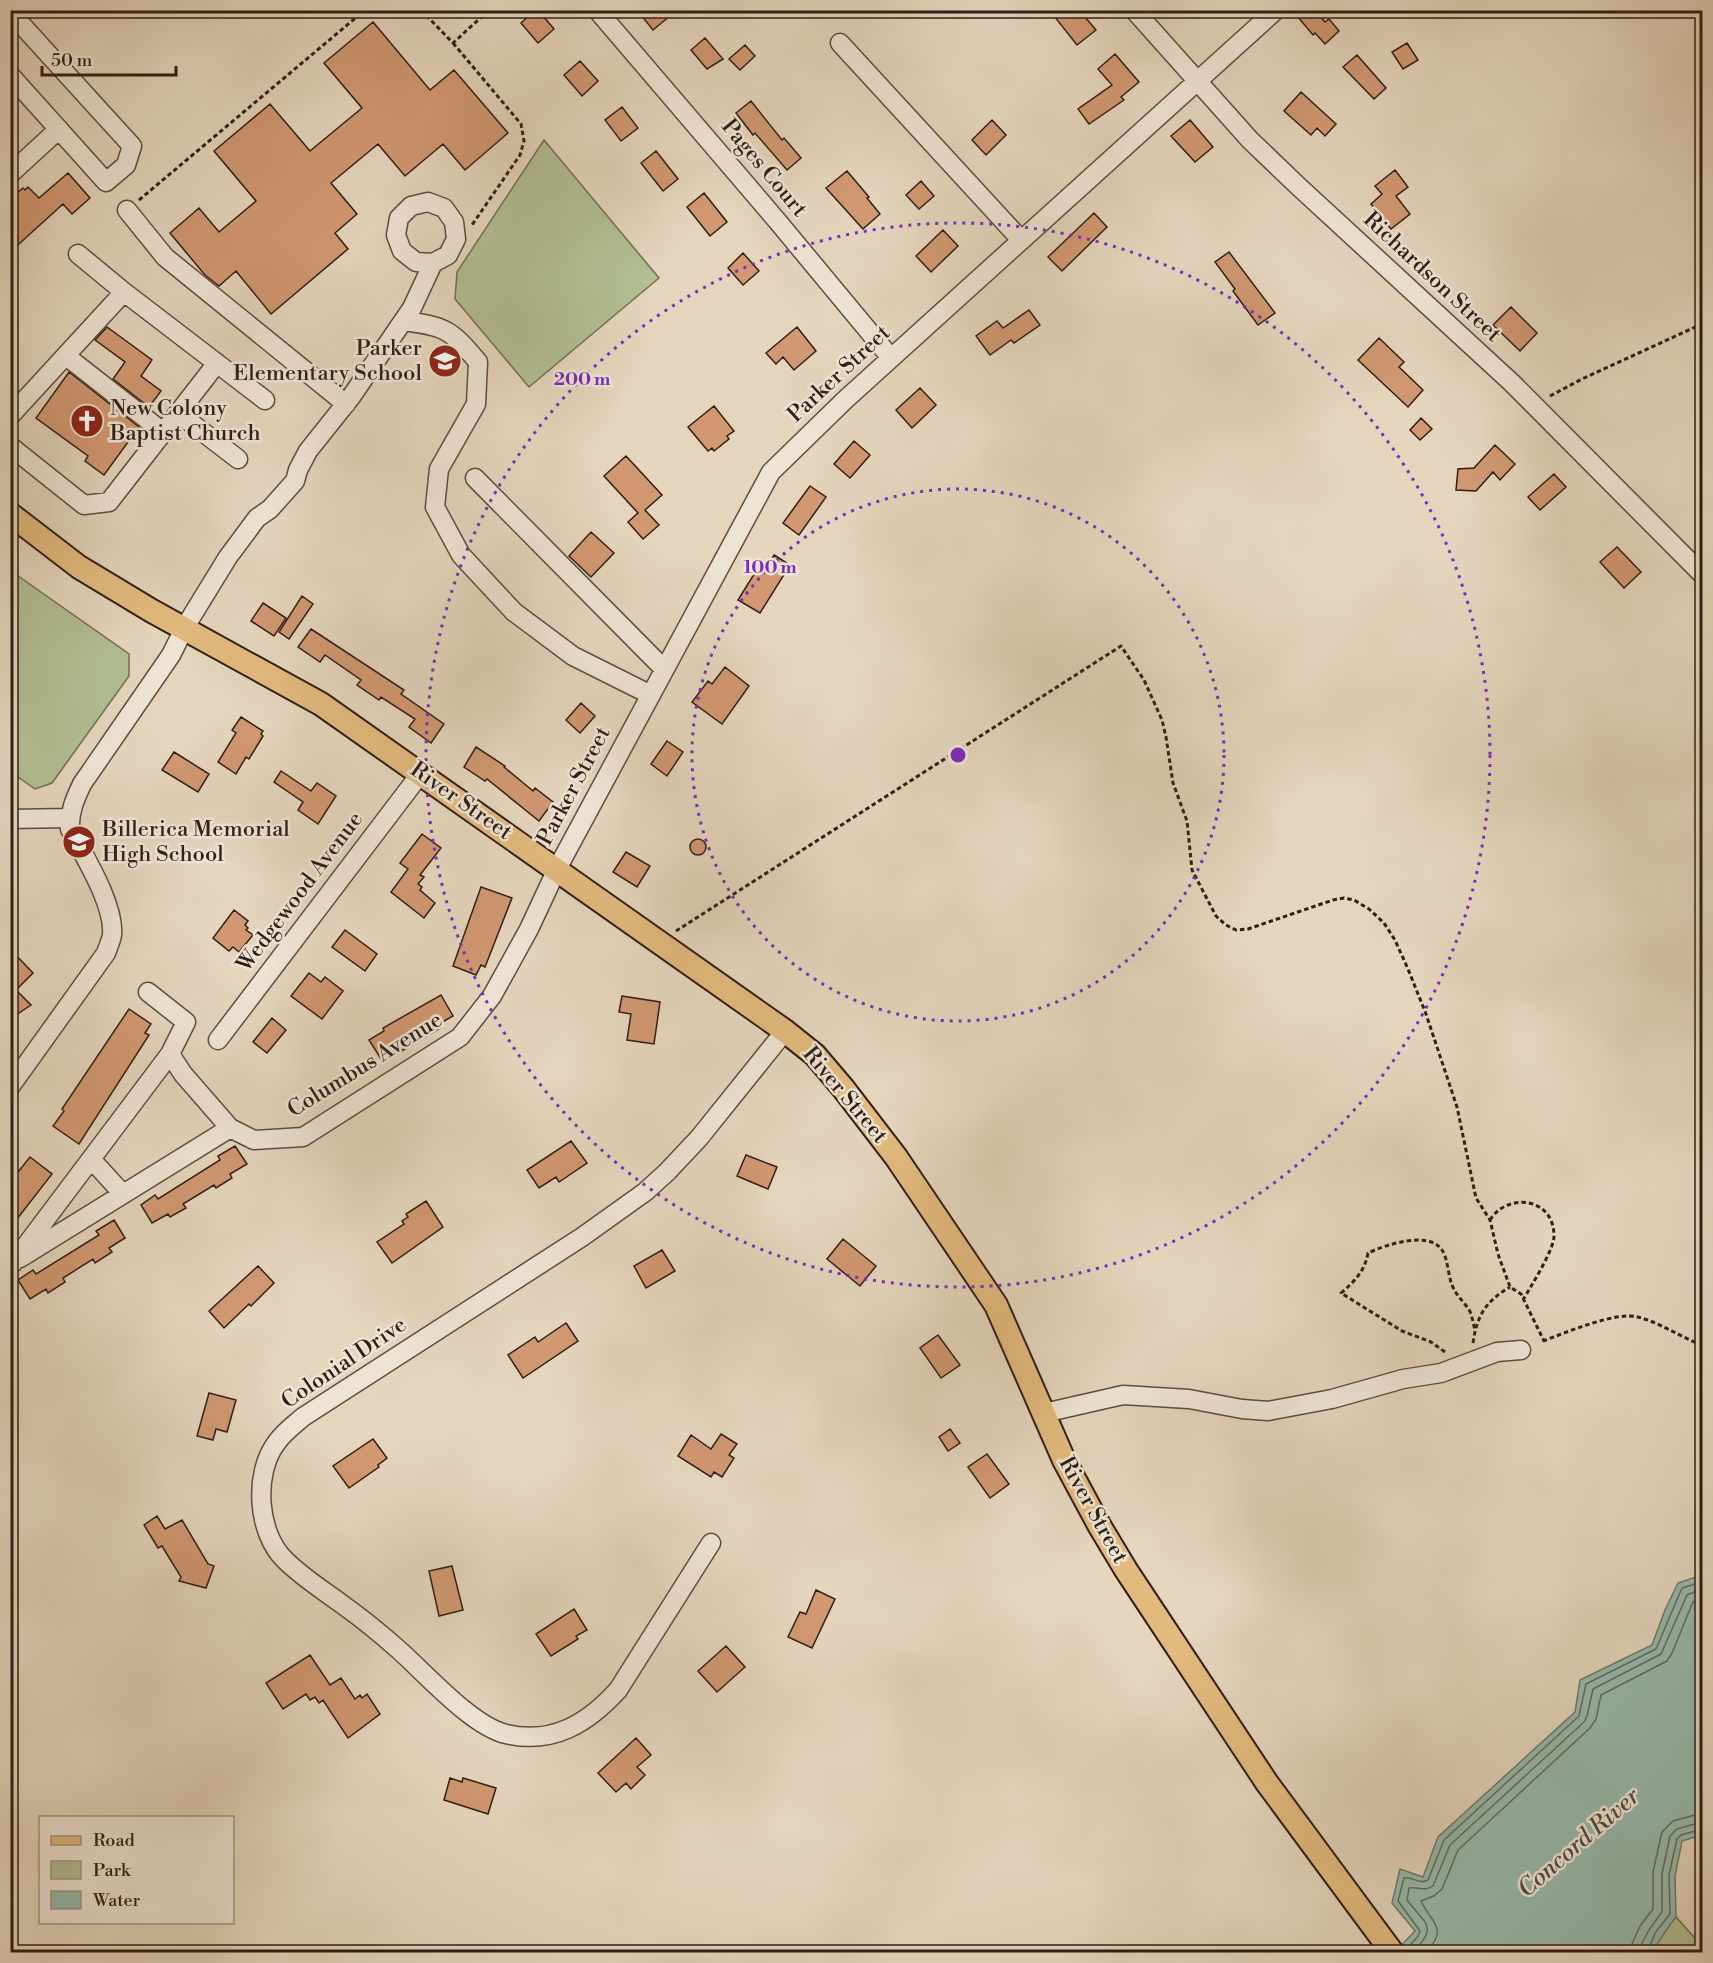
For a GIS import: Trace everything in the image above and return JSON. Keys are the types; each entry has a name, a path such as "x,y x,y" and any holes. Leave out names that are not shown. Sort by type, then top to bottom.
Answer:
{"main road":[{"name":"River Street","path":"10,514 79,567 152,611 185,627 321,704 785,1030 815,1055 896,1157 996,1305 1065,1460 1126,1570 1267,1784 1390,1950"}],"street":[{"name":"Pages Court","path":"597,10 891,358"},
{"name":"Richardson Street","path":"1134,10 1250,140 1512,383 1702,574"},
{"name":"Parker Street","path":"557,869 771,472 846,399 1276,10"},
{"path":"10,12 132,146 126,165 105,182 10,75"},
{"path":"840,43 1021,240"},
{"path":"10,174 59,129"},
{"path":"428,202 444,208 454,222 456,239 448,255 433,263 416,262 402,251 396,235 399,218 411,206 428,202"},
{"path":"127,210 165,257 346,404"},
{"path":"78,254 265,400"},
{"path":"10,1087 106,953 112,936 111,918 106,901 70,829 69,818 82,784 171,655 185,627 228,556 257,518 270,509 295,481 308,451 346,404 412,308 433,263"},
{"path":"10,416 124,292"},
{"path":"403,321 435,325 459,338 478,362 476,404 440,469 435,507 462,555 514,612 573,656 651,695"},
{"path":"66,356 164,432"},
{"path":"10,446 84,505 109,502 217,363"},
{"path":"178,412 238,459"},
{"path":"475,478 664,669"},
{"name":"Wedgewood Avenue","path":"218,1040 421,773"},
{"path":"10,819 69,818"},
{"name":"Columbus Avenue","path":"230,1128 254,1140 303,1137 460,1036 492,996 529,929 557,869"},
{"path":"11,1265 170,1054 186,1022 148,992"},
{"name":"Colonial Drive","path":"711,1544 618,1690 601,1709 561,1733 531,1737 505,1734 475,1719 360,1617 283,1559 261,1513 261,1485 267,1461 276,1443 303,1417 582,1237 645,1192 667,1173 699,1138 785,1030"},
{"path":"11,1265 230,1128 183,1074 170,1054"},
{"path":"91,1159 123,1194"},
{"path":"1044,1413 1123,1395 1189,1399 1268,1411 1332,1399 1403,1378 1441,1373 1497,1352 1521,1350"}],"path":[{"path":"127,210 365,10"},
{"path":"422,10 521,124 524,141 520,156 472,225 455,231"},
{"path":"453,43 489,10"},
{"path":"1533,405 1582,379 1702,324"},
{"path":"659,941 1121,646 1144,680 1162,720 1173,783 1187,820 1192,870 1216,916 1226,926 1236,930 1248,929 1344,898 1354,900 1369,909 1384,923 1395,940 1426,1014 1457,1107 1476,1198 1490,1220 1498,1254 1510,1287 1521,1294 1544,1341"},
{"path":"1490,1220 1503,1209 1517,1203 1531,1203 1543,1208 1551,1218 1554,1237 1550,1252 1523,1300"},
{"path":"1475,1330 1469,1309 1457,1296 1451,1282 1443,1250 1435,1242 1420,1240 1402,1242 1385,1245 1368,1253 1366,1265 1341,1293 1402,1332 1431,1342 1458,1360 1468,1362 1480,1314 1497,1294 1510,1287"},
{"path":"1521,1350 1600,1322 1625,1316 1636,1316 1669,1328 1702,1345"}],"green space":[{"path":"544,140 659,278 529,387 455,299 457,272"},
{"path":"11,571 129,654 129,676 52,783 35,789 11,772"},
{"path":"1676,1917 1702,1946 1702,1952 1652,1952 1660,1936"}],"water":[{"name":"Concord River","path":"1702,1575 1702,1835 1682,1841 1675,1876 1676,1917 1652,1952 1395,1952 1415,1931 1392,1903 1400,1869 1423,1877 1438,1837 1575,1712 1580,1680 1652,1645 1678,1583"}],"building":[{"path":"535,10 538,10 554,29 538,43 521,23"},
{"path":"637,10 677,10 653,30"},
{"path":"1062,10 1079,10 1096,30 1077,45 1054,16"},
{"path":"1292,10 1315,10 1325,22 1329,19 1339,31 1325,44 1315,33 1313,35"},
{"path":"373,22 430,90 454,70 508,133 465,170 443,144 405,176 378,144 331,183 357,214 335,233 348,249 271,314 236,271 219,286 205,275 170,233 199,208 219,232 256,201 214,151 270,104 310,151 362,108 324,63"},
{"path":"705,38 723,59 707,69 691,50"},
{"path":"1407,43 1418,60 1403,69 1392,52"},
{"path":"745,45 755,56 740,70 729,59"},
{"path":"1115,54 1139,82 1121,97 1124,100 1089,124 1078,109 1112,85 1098,69"},
{"path":"1357,55 1386,88 1374,99 1343,67"},
{"path":"580,61 598,81 582,96 564,75"},
{"path":"1301,92 1336,124 1325,136 1317,128 1311,135 1284,111"},
{"path":"751,101 782,140 784,138 801,158 787,170 755,133 753,135 736,113"},
{"path":"622,107 638,128 621,141 605,120"},
{"path":"992,120 1006,135 986,155 972,140"},
{"path":"1190,120 1213,147 1195,162 1171,136"},
{"path":"656,151 678,179 663,191 641,163"},
{"path":"1395,170 1408,187 1396,196 1410,214 1391,229 1371,204 1382,194 1375,186"},
{"path":"847,171 880,214 863,229 826,188"},
{"path":"68,173 90,198 72,214 63,204 10,252 10,199 23,188 25,190 28,187 39,198"},
{"path":"921,181 934,196 919,209 906,195"},
{"path":"704,193 727,222 710,236 687,207"},
{"path":"1094,213 1107,227 1062,271 1048,257"},
{"path":"943,230 958,246 931,272 916,256"},
{"path":"1229,252 1275,313 1258,325 1215,262"},
{"path":"743,253 759,271 743,285 728,268"},
{"path":"1511,307 1537,333 1520,351 1493,325"},
{"path":"1029,310 1040,325 1014,343 1011,340 990,355 976,336 997,321 1003,328"},
{"path":"107,327 152,360 141,376 161,391 149,407 113,379 125,362 95,340"},
{"path":"797,327 816,351 794,370 783,357 776,364 766,353"},
{"path":"1379,338 1404,362 1399,367 1423,390 1408,407 1358,360"},
{"path":"69,372 139,427 104,475 85,461 88,456 36,418"},
{"path":"920,388 936,405 912,428 896,410"},
{"path":"714,406 734,431 727,436 729,439 714,451 712,448 708,451 688,427"},
{"path":"1421,418 1432,429 1420,440 1410,430"},
{"path":"854,441 870,455 850,478 834,464"},
{"path":"1495,445 1515,464 1500,480 1493,472 1476,491 1456,490 1458,469 1474,468"},
{"path":"626,456 662,495 645,510 659,525 643,539 628,522 638,513 604,476"},
{"path":"1554,474 1566,487 1540,510 1528,497"},
{"path":"810,486 826,497 799,535 783,523"},
{"path":"591,532 614,553 591,577 569,556"},
{"path":"1617,547 1641,572 1624,588 1600,562"},
{"path":"774,555 790,565 760,613 738,600 756,571 759,573 764,565 767,567"},
{"path":"302,596 313,604 289,639 279,632"},
{"path":"263,603 286,618 274,636 251,621"},
{"path":"311,629 404,690 401,694 444,724 431,743 409,727 415,719 381,697 379,700 357,685 361,680 325,655 320,662 298,647"},
{"path":"725,667 749,686 722,724 692,702 708,681 712,684"},
{"path":"581,703 595,716 580,733 566,720"},
{"path":"241,717 263,731 261,734 263,736 249,759 246,757 236,774 218,762 236,733 232,730"},
{"path":"667,741 683,752 667,776 651,764"},
{"path":"476,747 505,766 533,791 535,788 553,802 539,821 487,779 485,781 464,767"},
{"path":"174,752 209,774 198,792 162,770"},
{"path":"281,771 311,791 317,783 336,796 318,824 298,810 303,802 274,782"},
{"path":"422,834 441,848 420,875 424,877 418,884 422,887 420,890 435,903 424,918 391,892 408,869 400,863"},
{"path":"698,839 704,841 706,847 704,853 698,855 692,853 690,847 692,841"},
{"path":"626,852 650,866 637,887 613,872"},
{"path":"481,887 512,898 485,967 481,965 476,975 453,966"},
{"path":"234,910 248,921 245,925 248,928 246,930 253,935 239,952 233,947 229,951 213,938"},
{"path":"345,930 377,954 365,971 332,947"},
{"path":"10,949 33,973 16,990 31,1005 10,1019"},
{"path":"309,973 321,982 325,977 343,991 322,1019 291,996"},
{"path":"441,995 453,1016 437,1025 440,1028 383,1062 369,1040 384,1031 383,1028"},
{"path":"622,996 660,1002 654,1044 627,1040 631,1014 619,1012"},
{"path":"129,1009 151,1024 145,1033 149,1035 79,1144 53,1126"},
{"path":"272,1018 286,1030 267,1053 253,1042"},
{"path":"571,1141 587,1163 559,1182 556,1177 539,1188 527,1170"},
{"path":"235,1146 247,1164 230,1174 232,1178 216,1188 214,1185 183,1204 186,1208 170,1217 168,1214 152,1223 141,1205 155,1195 158,1199 220,1160 218,1156"},
{"path":"746,1155 777,1167 768,1189 737,1176"},
{"path":"30,1157 52,1174 10,1228 10,1182"},
{"path":"426,1201 443,1227 392,1263 377,1242 404,1224 402,1221 408,1217 406,1214"},
{"path":"114,1220 125,1238 109,1248 112,1252 95,1263 93,1259 63,1278 65,1282 48,1293 46,1289 30,1299 18,1280 33,1270 36,1274 99,1235 96,1231"},
{"path":"843,1239 876,1266 860,1286 827,1259"},
{"path":"662,1250 675,1271 646,1288 634,1266"},
{"path":"258,1266 274,1283 224,1328 209,1311"},
{"path":"566,1323 578,1341 523,1378 508,1355 535,1337 538,1342"},
{"path":"938,1335 960,1365 941,1378 920,1348"},
{"path":"209,1393 236,1400 227,1432 216,1429 213,1440 197,1436"},
{"path":"950,1429 960,1443 948,1451 939,1437"},
{"path":"721,1434 737,1444 729,1455 734,1458 722,1477 714,1472 711,1477 678,1456 691,1435 711,1449"},
{"path":"373,1439 387,1458 378,1465 379,1467 349,1488 333,1466"},
{"path":"987,1454 1009,1484 990,1498 968,1467"},
{"path":"157,1516 165,1529 182,1520 208,1564 214,1566 206,1588 179,1581 181,1577 162,1546 158,1548 144,1525"},
{"path":"452,1566 463,1610 439,1616 429,1571"},
{"path":"816,1590 835,1599 812,1648 788,1637 800,1612 806,1614"},
{"path":"574,1609 587,1630 576,1636 578,1639 551,1656 536,1634"},
{"path":"726,1646 745,1667 717,1692 698,1671"},
{"path":"310,1655 330,1685 341,1678 355,1699 367,1694 380,1714 348,1738 323,1700 319,1703 315,1697 310,1700 306,1694 283,1709 266,1683"},
{"path":"636,1738 651,1755 637,1767 645,1775 631,1789 626,1783 616,1792 598,1773"},
{"path":"450,1778 462,1782 463,1778 496,1788 488,1814 444,1800"}],"place":[{"name":"Parker Elementary School","path":"445,361"},
{"name":"New Colony Baptist Church","path":"87,421"},
{"name":"Billerica Memorial High School","path":"79,842"}]}
